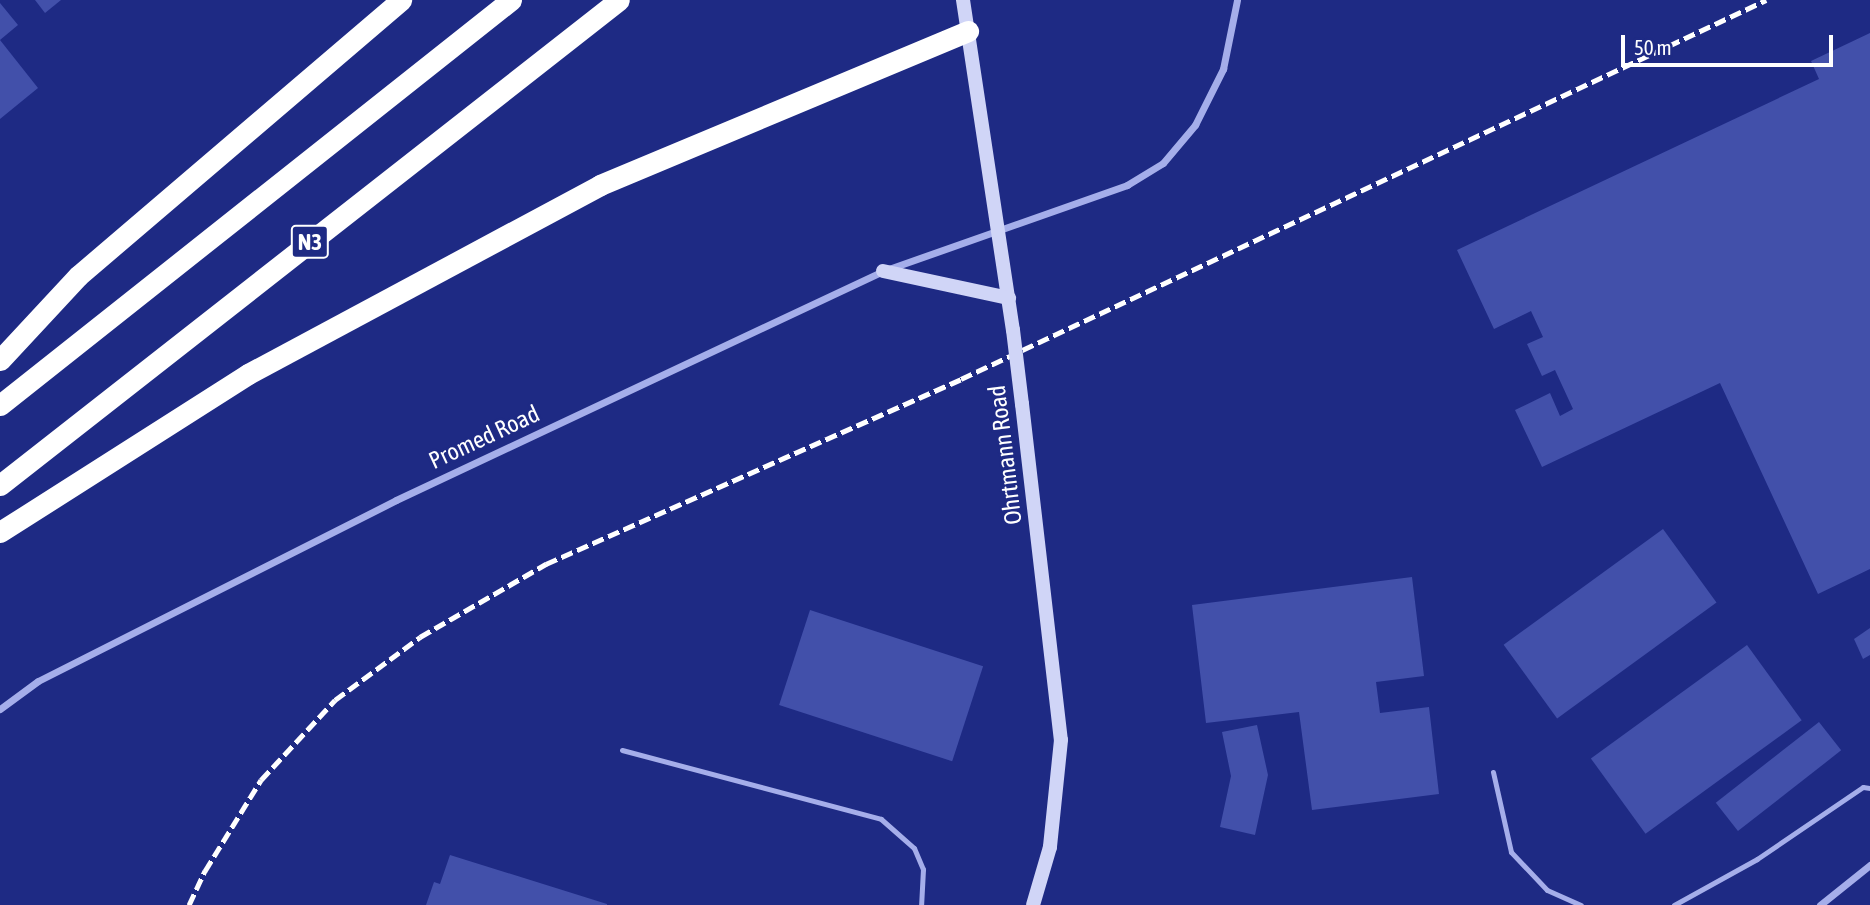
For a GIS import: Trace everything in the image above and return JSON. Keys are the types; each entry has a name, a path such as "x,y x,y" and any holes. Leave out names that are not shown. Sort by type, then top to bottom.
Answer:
{"highway":[{"path":"0,360 78,276 401,0"},
{"path":"0,405 511,0"},
{"name":"N3","path":"0,485 619,0"},
{"path":"0,532 248,374 600,186 968,31"}],"main road":[{"name":"Ohrtmann Road","path":"963,0 1009,298 1061,740 1050,847 1033,905"},
{"path":"883,271 1009,298"}],"street":[{"name":"Promed Road","path":"0,709 38,681 396,500 883,271 1127,185 1163,163 1195,125 1223,69 1237,0"},
{"path":"1820,905 1870,865"}],"lane":[{"path":"622,750 881,819 914,848 923,869 921,905"},
{"path":"1493,772 1511,852 1546,890 1581,905"},
{"path":"1674,905 1757,859 1863,787 1870,788"}],"building":[{"path":"35,0 61,0 45,13"},
{"path":"0,3 18,25 0,40"},
{"path":"1870,33 1870,569 1818,594 1720,383 1542,467 1515,410 1550,393 1560,416 1573,409 1555,370 1542,376 1527,344 1543,337 1531,311 1494,329 1457,250 1819,79 1811,61"},
{"path":"0,40 38,88 0,119"},
{"path":"1663,529 1716,603 1557,718 1504,645"},
{"path":"1412,577 1424,676 1376,682 1380,713 1429,707 1439,794 1312,810 1299,712 1206,723 1192,605"},
{"path":"810,610 983,666 952,761 779,705"},
{"path":"1870,628 1870,655 1863,659 1854,639"},
{"path":"1747,645 1802,720 1646,834 1591,758"},
{"path":"1819,722 1841,750 1738,831 1716,803"},
{"path":"1257,725 1268,775 1255,835 1220,827 1231,776 1222,732"},
{"path":"450,855 607,905 426,905 434,882 440,884"}],"railway":[{"path":"189,905 205,871 261,780 335,700 420,637 546,564 961,379 1766,0"}]}
